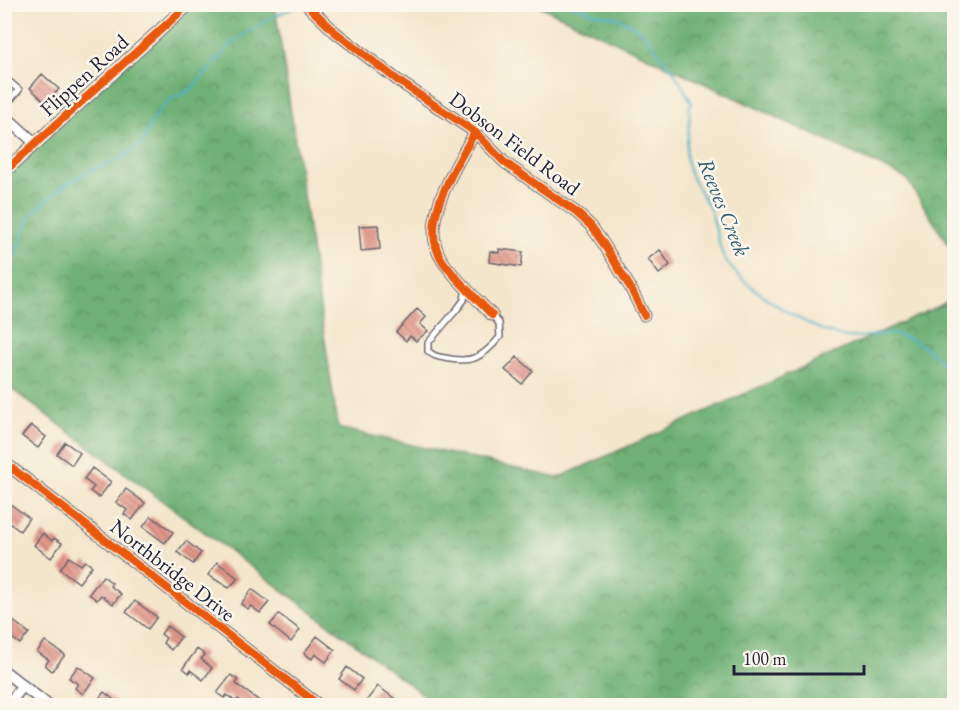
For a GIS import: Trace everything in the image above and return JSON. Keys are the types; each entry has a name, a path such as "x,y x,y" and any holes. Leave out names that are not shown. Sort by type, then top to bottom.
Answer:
{"street":[{"name":"Flippen Road","path":"4,172 189,4"},
{"name":"Dobson Field Road","path":"306,4 335,32 400,82 475,132 504,162 577,213 591,226 626,280 644,315"},
{"path":"4,115 35,143"},
{"path":"475,132 441,196 432,230 441,260 492,315"},
{"name":"Northbridge Drive","path":"4,462 320,705"},
{"path":"4,671 49,705"},
{"path":"7,705 23,686"}],"lane":[{"path":"4,77 26,96"},
{"path":"4,107 19,90"},
{"path":"466,287 464,300 428,343 428,351 433,355 452,360 470,361 477,358 500,337 499,323 492,315"}],"green space":[{"path":"188,5 275,5 338,428 558,478 954,299 954,705 437,705 5,384 4,176"},
{"path":"537,5 954,5 954,254 906,178"}],"building":[{"path":"42,74 59,89 46,103 30,88"},
{"path":"378,225 380,249 361,251 359,226"},
{"path":"499,249 523,252 521,267 489,262 490,251 499,253"},
{"path":"660,250 670,265 659,274 648,259"},
{"path":"417,309 426,317 420,324 428,331 416,341 410,336 406,341 396,332"},
{"path":"517,357 533,371 522,384 505,370"},
{"path":"31,425 46,437 38,448 22,436"},
{"path":"65,442 80,453 72,465 57,454"},
{"path":"92,468 111,482 99,498 90,491 94,487 84,479"},
{"path":"126,489 145,503 132,520 124,514 127,510 116,502"},
{"path":"9,503 29,518 20,531 4,519 4,508"},
{"path":"151,516 173,532 165,543 143,527"},
{"path":"43,533 52,541 54,538 62,543 51,558 34,545"},
{"path":"186,541 201,553 193,564 177,552"},
{"path":"69,557 81,565 85,561 92,566 79,583 60,569"},
{"path":"217,562 238,578 229,588 208,575"},
{"path":"103,576 112,583 110,586 121,594 113,604 101,595 97,600 89,594"},
{"path":"252,589 269,602 260,613 251,606 248,609 241,604"},
{"path":"135,601 157,617 148,629 126,612"},
{"path":"279,614 300,630 291,642 270,625"},
{"path":"9,618 29,633 20,644 4,632 4,624"},
{"path":"167,626 181,637 171,650 163,643 166,638 161,634"},
{"path":"317,636 335,650 326,662 315,654 312,659 304,653"},
{"path":"45,641 65,655 52,671 45,665 49,660 37,652"},
{"path":"197,649 205,655 201,659 212,668 203,680 190,670 189,673 183,668"},
{"path":"78,666 95,678 83,694 75,688 78,684 69,678"},
{"path":"347,667 362,679 354,690 339,679"},
{"path":"231,675 238,680 236,684 265,705 247,705 238,699 236,702 227,695 224,698 217,693"},
{"path":"378,686 395,699 390,705 372,705 366,701"},
{"path":"104,692 121,705 94,705"}],"waterway":[{"name":"Reeves Creek","path":"570,4 594,13 619,18 642,31 674,72 692,103 689,108 687,163 693,181 709,207 722,253 733,270 762,295 816,327 846,337 887,334 907,338 933,354 954,376"},
{"path":"4,291 30,216 62,187 83,174 118,161 143,143 151,123 163,106 173,98 191,90 235,40 274,16 302,5"}],"cycle path":[{"path":"4,172 189,4"},
{"path":"306,4 335,32 400,82 475,132 504,162 577,213 591,226 603,243 644,315"},
{"path":"475,132 442,194 434,229 436,245 442,260 492,315"},
{"path":"4,462 320,706"}]}
